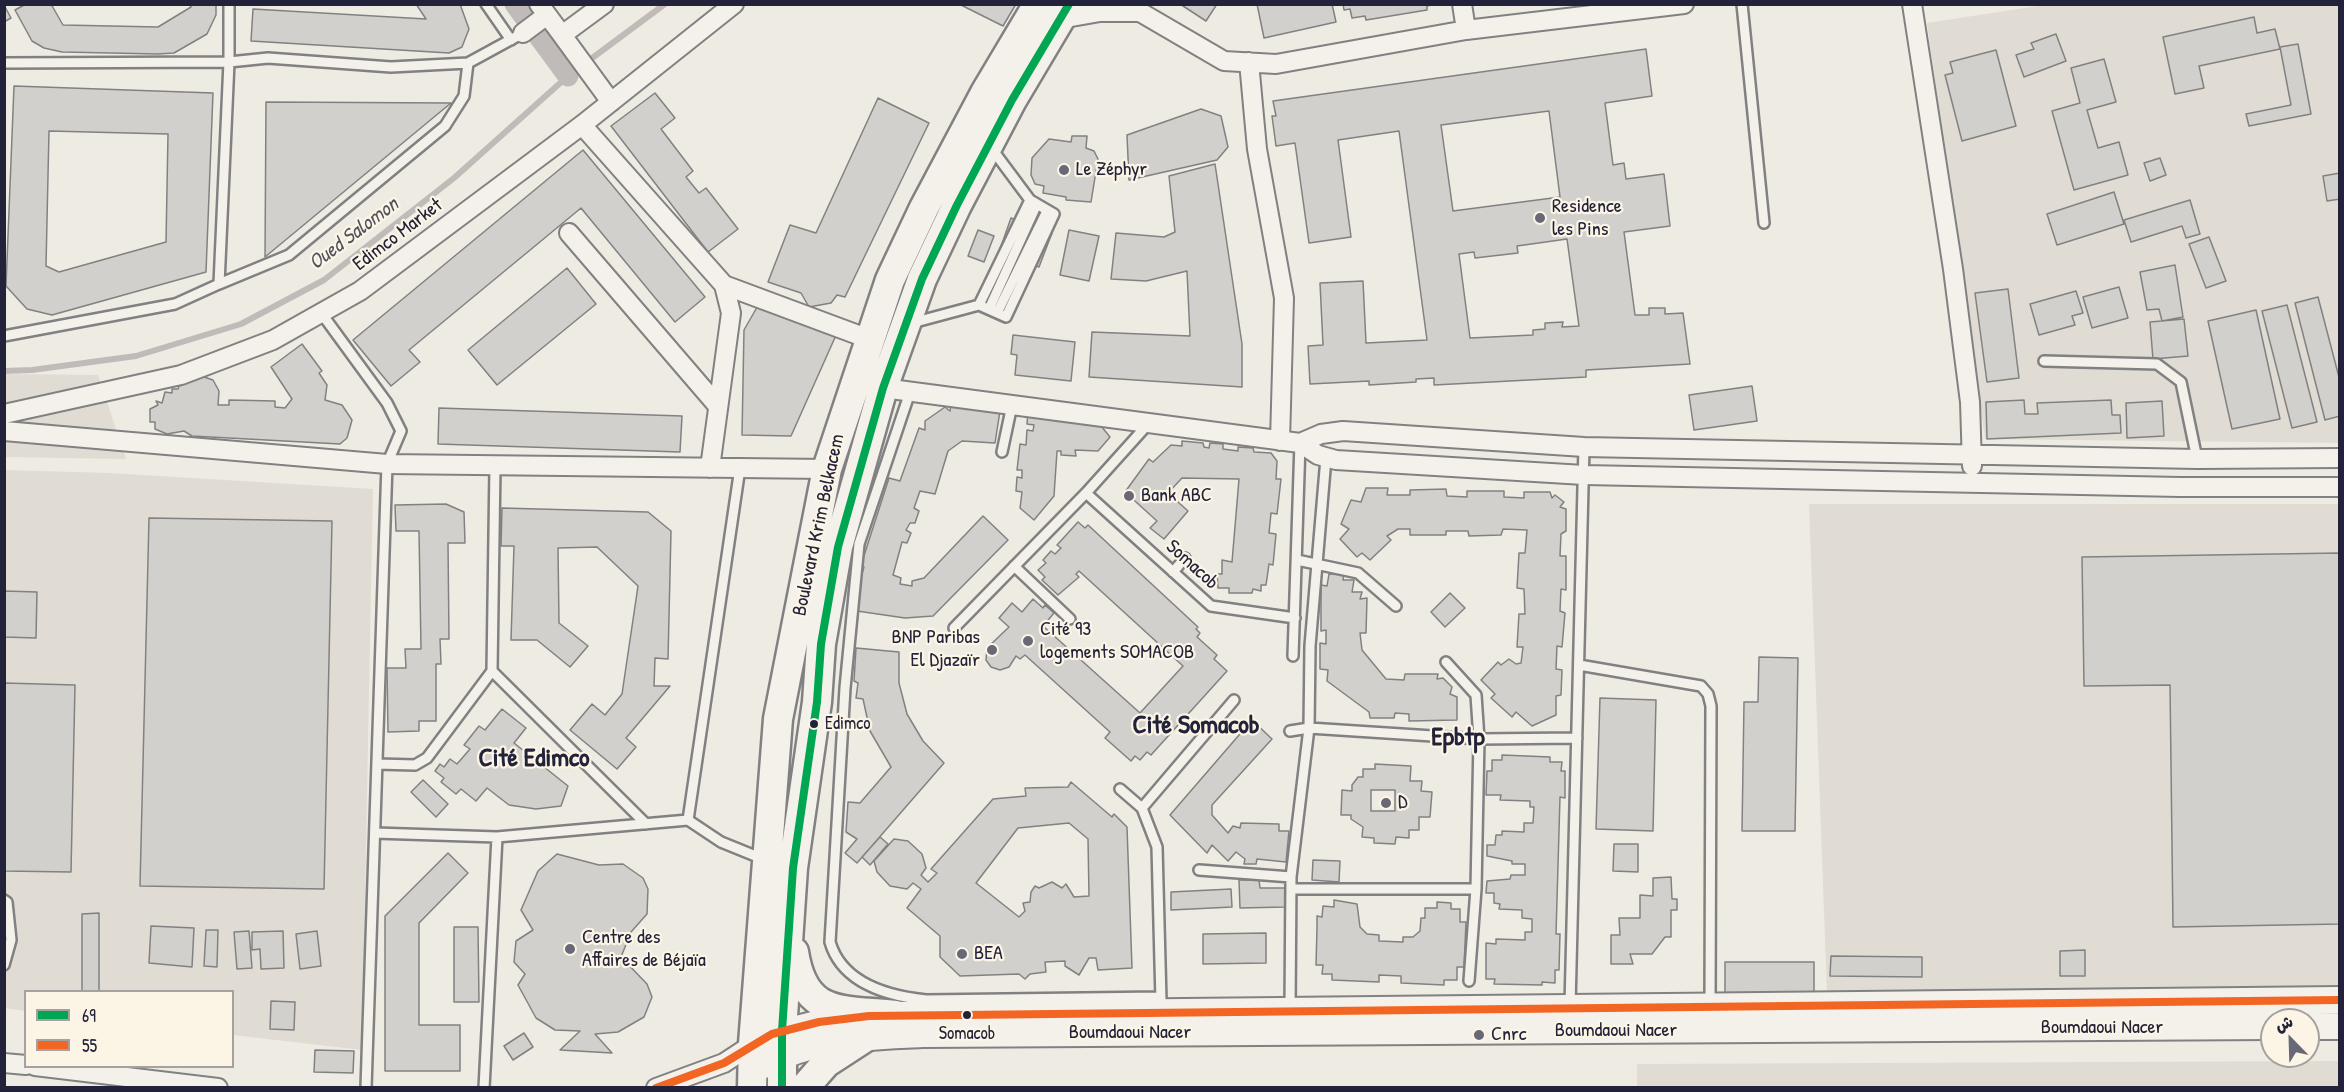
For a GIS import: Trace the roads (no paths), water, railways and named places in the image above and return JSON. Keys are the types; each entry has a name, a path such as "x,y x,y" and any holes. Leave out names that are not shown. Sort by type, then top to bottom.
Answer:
{"main road":[{"name":"Boulevard Krim Belkacem","path":"782,1088 782,1044 793,868 817,702 821,644 838,547 897,390 904,326 922,279 1056,9"},
{"name":"Boulevard Krim Belkacem","path":"748,1083 769,862 778,719 828,470 890,280 924,208 985,93 1056,9"},
{"path":"789,925 798,973 809,993 819,1002 829,1008 895,1015"},
{"path":"804,1088 826,1063 866,1037"}],"street":[{"path":"562,35 604,4"},
{"name":"Edimco Market","path":"4,414 181,375 273,340 322,314 360,291 582,125 734,4"},
{"path":"1462,4 1466,30"},
{"path":"1056,9 1100,12 1138,8 1224,61 1276,64 1466,30 1684,4"},
{"path":"1912,4 1953,269 1970,402 1972,483"},
{"path":"517,36 543,13 611,102"},
{"path":"1249,62 1257,149 1284,298 1280,441"},
{"path":"582,125 724,285 731,313 710,468"},
{"path":"569,233 717,405"},
{"path":"724,285 869,339"},
{"path":"897,390 1300,444 1326,458 1584,475 1972,483 2340,487"},
{"path":"4,431 387,464 828,470"},
{"path":"1300,444 1321,434 1342,431 1584,447 1973,456 2340,458"},
{"path":"1570,1020 1710,1007 2340,1000"},
{"name":"Boumdaoui Nacer","path":"753,1044 818,1044 866,1037 1160,1014"},
{"name":"Boumdaoui Nacer","path":"748,1083 782,1044 844,1017 895,1015 1160,1014 1290,1021 1570,1020 2260,1026"},
{"path":"2320,1026 2340,1026"},
{"path":"656,1088 724,1063 753,1044"},
{"path":"4,1063 24,1065"},
{"path":"52,1068 218,1088"}],"lane":[{"path":"219,284 230,62 229,4"},
{"path":"4,63 230,62 268,58 391,68 468,63 517,36 486,4"},
{"path":"1742,4 1764,223"},
{"path":"4,336 175,304 289,255 445,126 464,96 468,63"},
{"path":"904,326 988,309 1047,211 1034,202 990,146"},
{"path":"988,309 1034,202"},
{"path":"322,314 387,403 401,431 387,464 366,1088"},
{"path":"2044,361 2157,363 2181,382 2196,459"},
{"path":"897,390 859,544 842,734 830,942 833,955 854,977 887,994 906,998 1160,1014 1159,879 1155,840 1142,808 1120,789"},
{"path":"1002,452 1012,405"},
{"path":"954,628 1086,493 1149,423"},
{"path":"1293,656 1300,444"},
{"path":"1570,1020 1584,447"},
{"path":"1290,1021 1291,877 1309,728 1310,646 1326,458"},
{"path":"377,764 415,765 427,758 492,671 495,466"},
{"path":"688,820 740,468"},
{"name":"Somacob","path":"1086,493 1211,606 1295,618"},
{"path":"1173,572 1185,558"},
{"path":"1297,560 1358,573 1396,606"},
{"path":"1014,566 1070,619"},
{"path":"1446,662 1476,695 1479,739 1476,889 1469,981"},
{"path":"1579,665 1701,686 1708,694 1711,706 1710,1007"},
{"path":"492,671 646,824"},
{"path":"1142,808 1234,700"},
{"path":"1290,731 1309,728 1479,739 1577,738"},
{"path":"375,833 497,837 688,820 721,842 769,862"},
{"path":"484,1088 497,837"},
{"path":"1155,840 1168,852"},
{"path":"1198,870 1291,877"},
{"path":"1159,879 1169,879"},
{"path":"1291,889 1476,889"},
{"path":"4,900 7,902 11,940 4,965"}],"waterway":[{"path":"515,4 568,76"},
{"name":"Oued Salomon","path":"4,371 32,370 136,356 241,324 324,280 454,178 568,76 665,4"}],"place":[{"name":"Le Zéphyr","path":"1064,170"},
{"name":"Residence les Pins","path":"1540,218"},
{"name":"Bank ABC","path":"1129,496"},
{"name":"Cité 93 logements SOMACOB","path":"1028,641"},
{"name":"BNP Paribas El Djazaïr","path":"992,650"},
{"name":"Edimco","path":"814,724"},
{"name":"D","path":"1386,803"},
{"name":"Centre des Affaires de Béjaïa","path":"570,949"},
{"name":"BEA","path":"962,954"},
{"name":"Somacob","path":"967,1015"},
{"name":"Cnrc","path":"1479,1035"}],"district":[{"name":"Cité Somacob","path":"1196,726"},
{"name":"Epbtp","path":"1458,738"},
{"name":"Cité Edimco","path":"534,759"}]}
